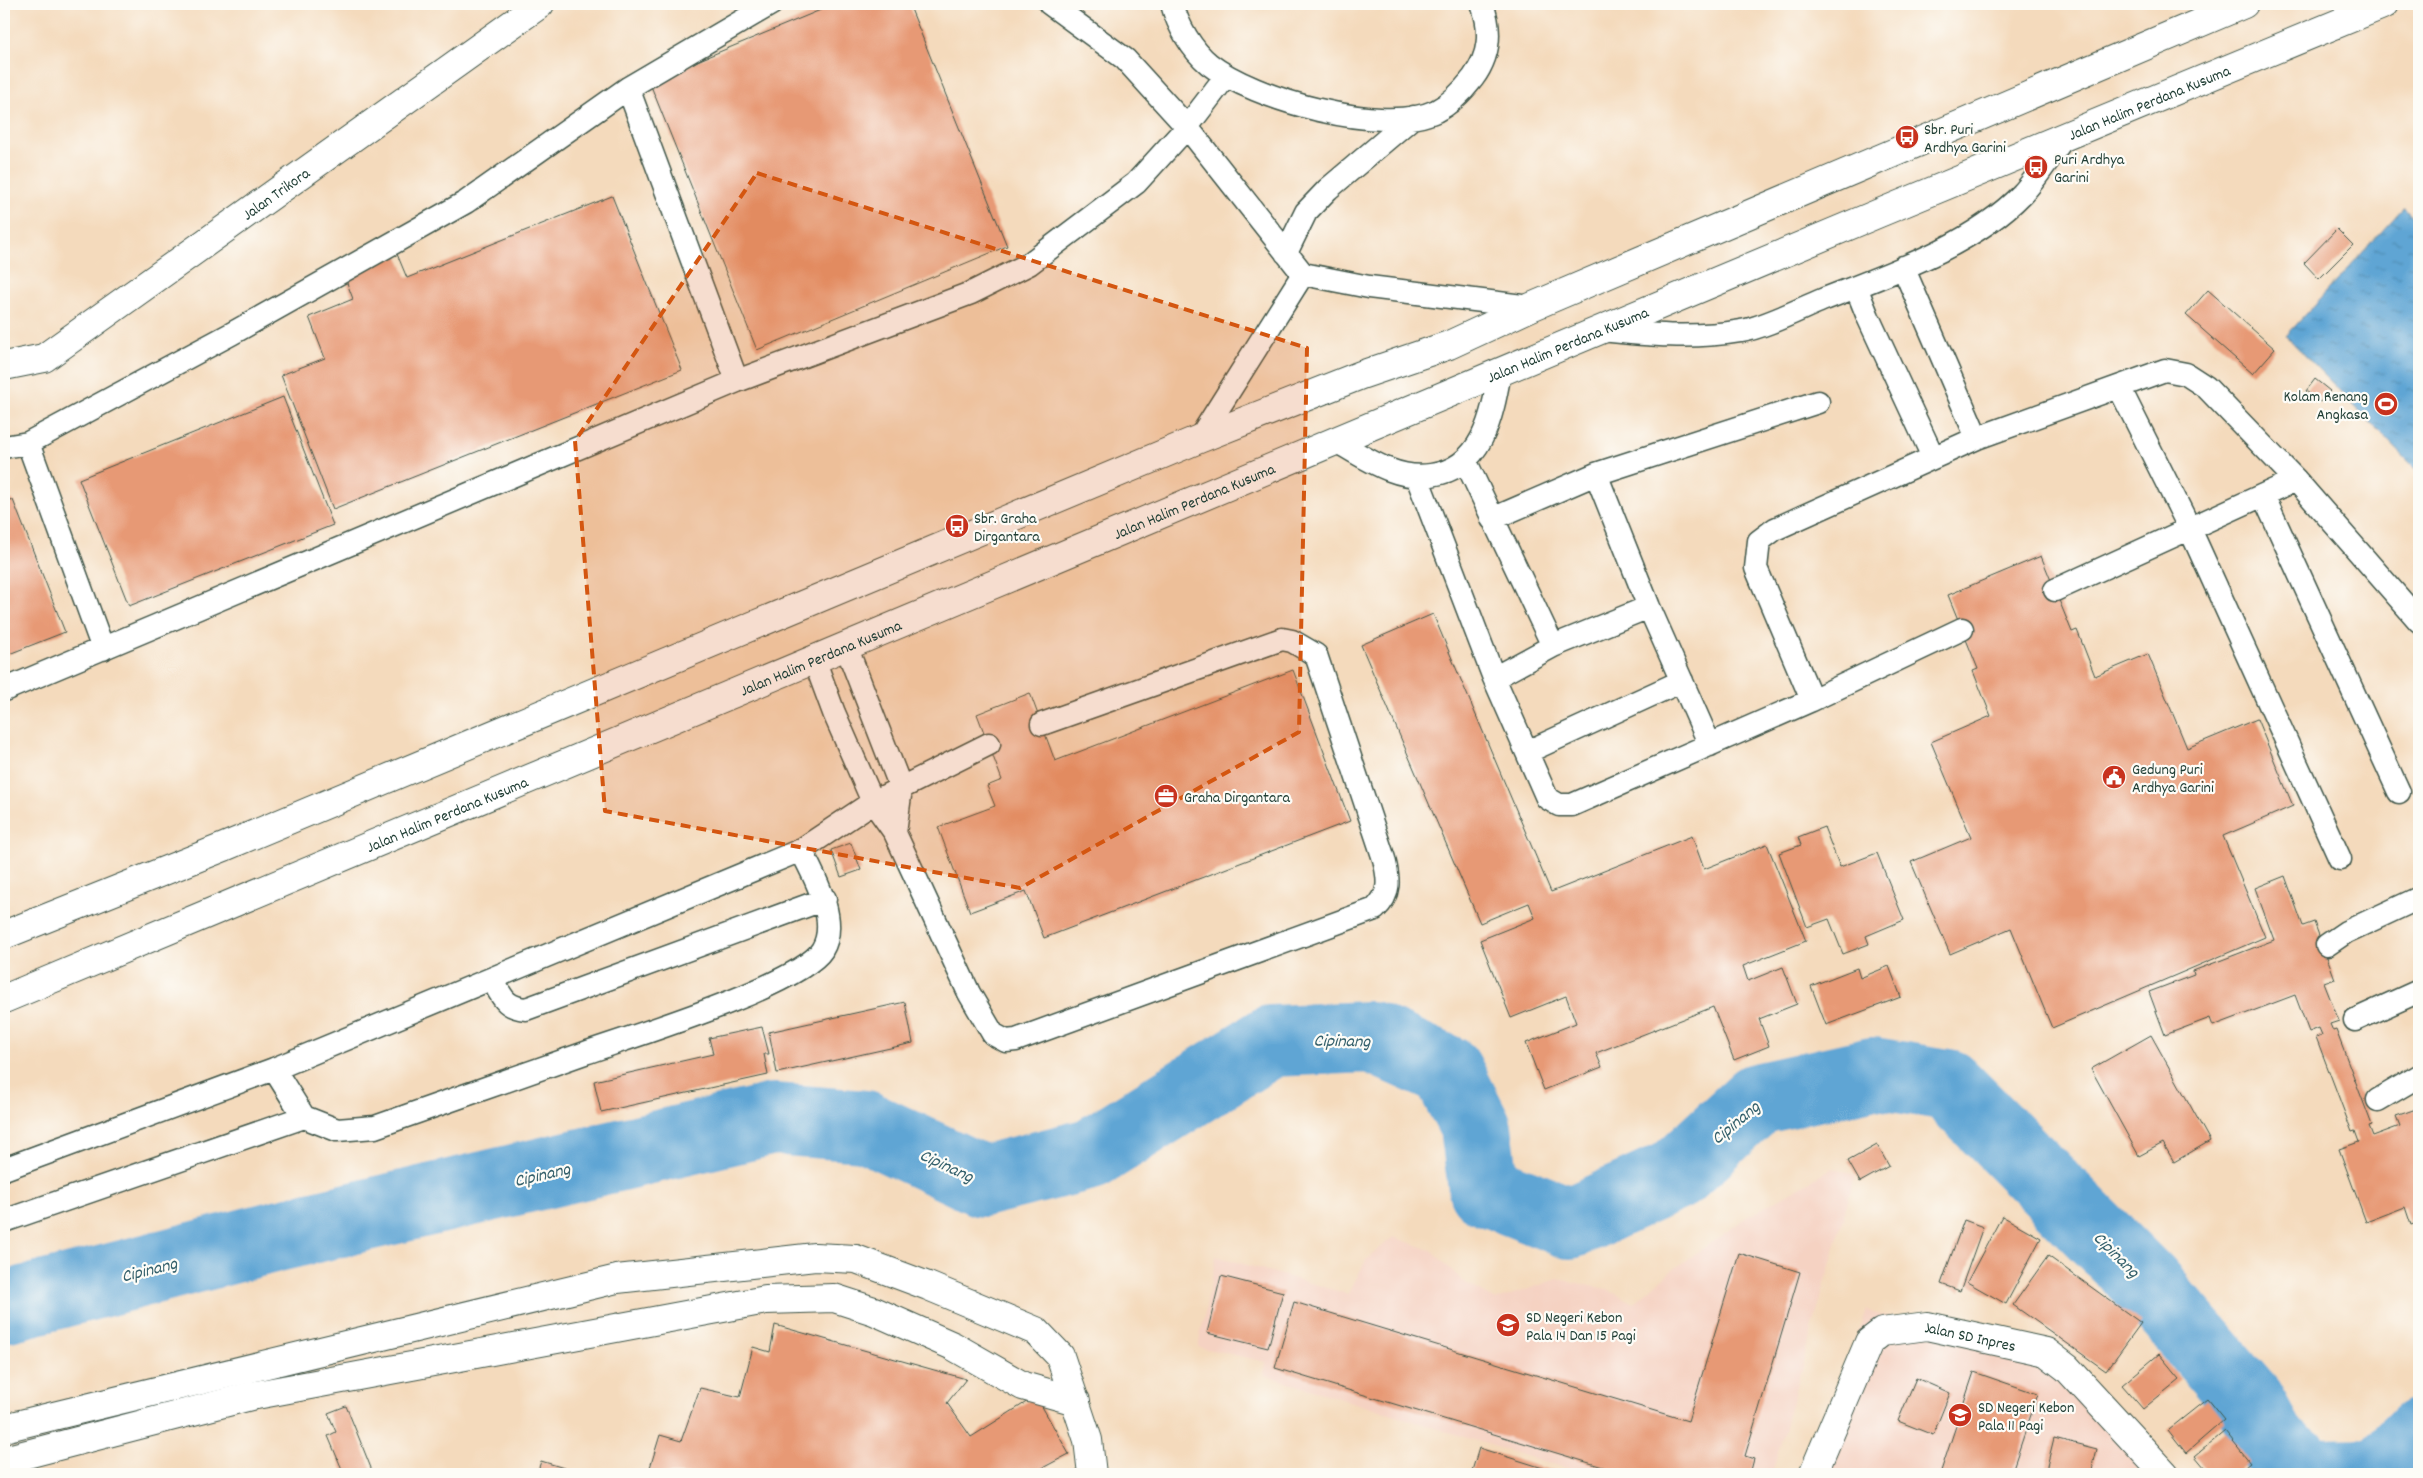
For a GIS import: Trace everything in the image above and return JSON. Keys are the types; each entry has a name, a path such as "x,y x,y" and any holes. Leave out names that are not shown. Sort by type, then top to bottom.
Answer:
{"street":[{"path":"4,935 224,847 1199,439 1361,375 1449,345 1531,306 2244,4"},
{"name":"Jalan Halim Perdana Kusuma","path":"4,999 1500,372 2385,4"},
{"name":"Jalan Trikora","path":"4,366 44,358 535,5"},
{"path":"1076,1401 1024,1386 953,1346 874,1311 834,1298 766,1300 252,1396 14,1458 8,1427 617,1280 815,1258 856,1260 928,1286 1036,1331 1060,1356 1076,1401 1088,1440 1092,1474"},
{"name":"Jalan SD Inpres","path":"1813,1474 1869,1342 1882,1332 1927,1326 2046,1352 2067,1368 2165,1474"}],"lane":[{"path":"4,448 28,443 230,334 466,202 628,88 771,4"},
{"path":"1050,4 1125,59 1187,127 1302,274 1369,287 1531,306"},
{"path":"1172,4 1175,16 1189,41 1208,62 1226,76 1295,102 1328,112 1366,120 1413,118 1436,111 1451,101 1479,70 1487,51 1489,35 1482,4"},
{"path":"4,690 737,381 971,293 1028,264 1136,183 1187,127 1226,76"},
{"path":"628,88 737,381"},
{"path":"1286,253 1306,212 1328,189 1413,118"},
{"path":"1601,330 1655,336 1713,335 1743,331 1856,287 1903,267 1979,228 2022,193 2065,136"},
{"path":"1903,267 1977,438"},
{"path":"1199,439 1302,274"},
{"path":"1856,287 1933,457"},
{"path":"1812,700 1756,568 1759,541 1775,529 1977,438 2165,370 2177,370 2197,379 2296,480 2419,622"},
{"path":"1336,441 1391,471 1417,477 1444,473 1466,462 1480,444 1488,421 1500,372"},
{"path":"2119,387 2189,527 2340,858"},
{"path":"1492,519 1596,474 1818,402"},
{"path":"28,443 103,648"},
{"path":"1466,462 1553,646"},
{"path":"1596,474 1649,608 1710,745"},
{"path":"1417,477 1494,678 1547,798 1560,805 1572,805 1710,745 1812,700 1962,629"},
{"path":"2055,590 2189,527 2296,480"},
{"path":"2263,495 2399,792"},
{"path":"1494,678 1553,646 1649,608"},
{"path":"814,659 834,713 873,802 895,833 969,993 993,1034 1006,1041 1016,1040 1375,909 1383,901 1389,882 1384,859 1316,655 1304,647 1282,640 1042,724"},
{"path":"846,646 901,788 895,833"},
{"path":"1527,752 1682,681"},
{"path":"4,1169 274,1069 801,850 873,802 989,744"},
{"path":"274,1069 304,1117 337,1130 375,1127 736,1000 809,964 823,949 828,934 825,899 801,850"},
{"path":"2327,945 2346,932 2419,898"},
{"path":"492,979 505,1002 515,1008 526,1009 825,899"},
{"path":"2354,1020 2419,991"},
{"path":"2378,1100 2419,1076"},
{"path":"4,1221 304,1117"}],"highlighted area":[{"path":"757,173 1307,348 1299,732 1020,888 605,811 575,441"}],"shaded area":[{"name":"SD Negeri Kebon Pala 14 Dan 15 Pagi","path":"1833,1168 1855,1175 1772,1474 1584,1474 1264,1375 1266,1362 1198,1347 1216,1256 1348,1294 1366,1260 1393,1237 1431,1250 1464,1282 1496,1300 1558,1279 1606,1289 1634,1303 1670,1272 1747,1217"},
{"name":"SD Negeri Kebon Pala 11 Pagi","path":"1866,1310 2036,1356 2150,1474 1806,1474"}],"water":[{"name":"Kolam Renang Angkasa","path":"2404,207 2419,223 2419,472 2286,336"}],"building":[{"path":"835,4 909,4 1007,246 757,350 649,81"},
{"path":"612,196 682,370 333,509 281,375 325,358 309,317 353,299 344,275 397,254 407,278"},
{"path":"2337,229 2353,245 2319,279 2304,263"},
{"path":"2208,290 2275,349 2253,374 2186,315"},
{"path":"2315,379 2330,391 2320,402 2306,391"},
{"path":"283,397 333,525 129,606 79,479"},
{"path":"4,499 13,500 65,632 4,656"},
{"name":"Gedung Puri Ardhya Garini","path":"2041,556 2072,632 2077,630 2095,676 2148,654 2187,748 2257,719 2293,806 2223,836 2265,937 2052,1028 2011,928 1950,954 1911,862 1971,837 1931,742 1991,716 1973,671 1978,669 1948,595"},
{"path":"1433,614 1551,892 1692,836 1704,869 1767,844 1806,941 1743,966 1748,981 1783,967 1797,1004 1759,1019 1769,1046 1734,1060 1713,1007 1596,1053 1602,1067 1544,1090 1526,1043 1576,1023 1566,996 1511,1018 1480,940 1535,918 1529,903 1480,923 1361,645"},
{"name":"Graha Dirgantara","path":"1293,670 1350,821 1044,938 1026,891 970,912 938,827 995,806 987,786 1002,780 977,714 1030,693 1055,761"},
{"path":"1824,827 1840,867 1877,853 1904,920 1866,936 1869,944 1843,954 1829,919 1807,927 1779,853 1801,845 1798,837"},
{"path":"851,843 861,870 841,877 831,850"},
{"path":"2285,876 2303,926 2314,922 2335,979 2324,983 2339,1021 2330,1024 2333,1031 2336,1030 2372,1125 2369,1126 2373,1136 2400,1126 2396,1116 2419,1108 2419,1222 2411,1225 2405,1207 2366,1222 2339,1149 2359,1142 2355,1131 2352,1132 2316,1037 2322,1035 2319,1028 2309,1032 2295,995 2213,1026 2210,1018 2165,1035 2149,992 2194,975 2193,971 2274,940 2255,888"},
{"path":"1889,966 1901,997 1826,1025 1811,986 1857,968 1860,978"},
{"path":"905,1002 913,1043 777,1073 769,1032"},
{"path":"762,1027 769,1054 764,1054 768,1075 601,1112 594,1081 713,1054 709,1038"},
{"path":"2151,1035 2210,1141 2174,1162 2163,1143 2139,1156 2091,1069"},
{"path":"1877,1145 1889,1166 1860,1182 1848,1161"},
{"path":"2002,1216 2041,1238 2006,1304 1967,1282"},
{"path":"1964,1220 1983,1227 1960,1291 1941,1284"},
{"path":"1739,1253 1800,1272 1745,1456 1754,1459 1750,1474 1626,1474 1275,1368 1294,1302 1688,1421"},
{"path":"2048,1256 2141,1323 2106,1371 2013,1305"},
{"path":"1221,1276 1283,1292 1268,1348 1207,1333"},
{"path":"775,1325 966,1379 947,1403 971,1437 1036,1396 1069,1454 1031,1474 648,1474 660,1435 681,1441 700,1388 740,1397 753,1347 770,1352"},
{"path":"2159,1354 2180,1379 2143,1409 2122,1385"},
{"path":"1974,1372 2038,1394 2011,1474 1940,1474"},
{"path":"1916,1378 1950,1393 1933,1435 1898,1421"},
{"path":"2207,1399 2224,1420 2186,1453 2168,1430"},
{"path":"346,1406 373,1473 344,1474 328,1436 336,1432 328,1413"},
{"path":"2225,1431 2250,1462 2235,1474 2210,1474 2195,1456"},
{"path":"2054,1438 2097,1449 2091,1474 2045,1474"},
{"path":"1479,1448 1562,1474 1471,1474"},
{"path":"541,1461 584,1474 537,1474"}],"waterway":[{"name":"Cipinang","path":"4,1307 277,1236 773,1119 865,1126 982,1181 1091,1154 1271,1041 1371,1037 1447,1071 1476,1128 1484,1189 1570,1223 1675,1175 1757,1099 1873,1073 1948,1085 2147,1284 2249,1402 2271,1442 2312,1474 2381,1473 2419,1434"}],"place":[{"name":"Sbr. Puri Ardhya Garini","path":"1907,137"},
{"name":"Puri Ardhya Garini","path":"2036,167"},
{"name":"Kolam Renang Angkasa","path":"2386,404"},
{"name":"Sbr. Graha Dirgantara","path":"957,526"},
{"name":"Gedung Puri Ardhya Garini","path":"2114,777"},
{"name":"Graha Dirgantara","path":"1166,796"},
{"name":"SD Negeri Kebon Pala 14 Dan 15 Pagi","path":"1508,1325"},
{"name":"SD Negeri Kebon Pala 11 Pagi","path":"1960,1415"}]}
